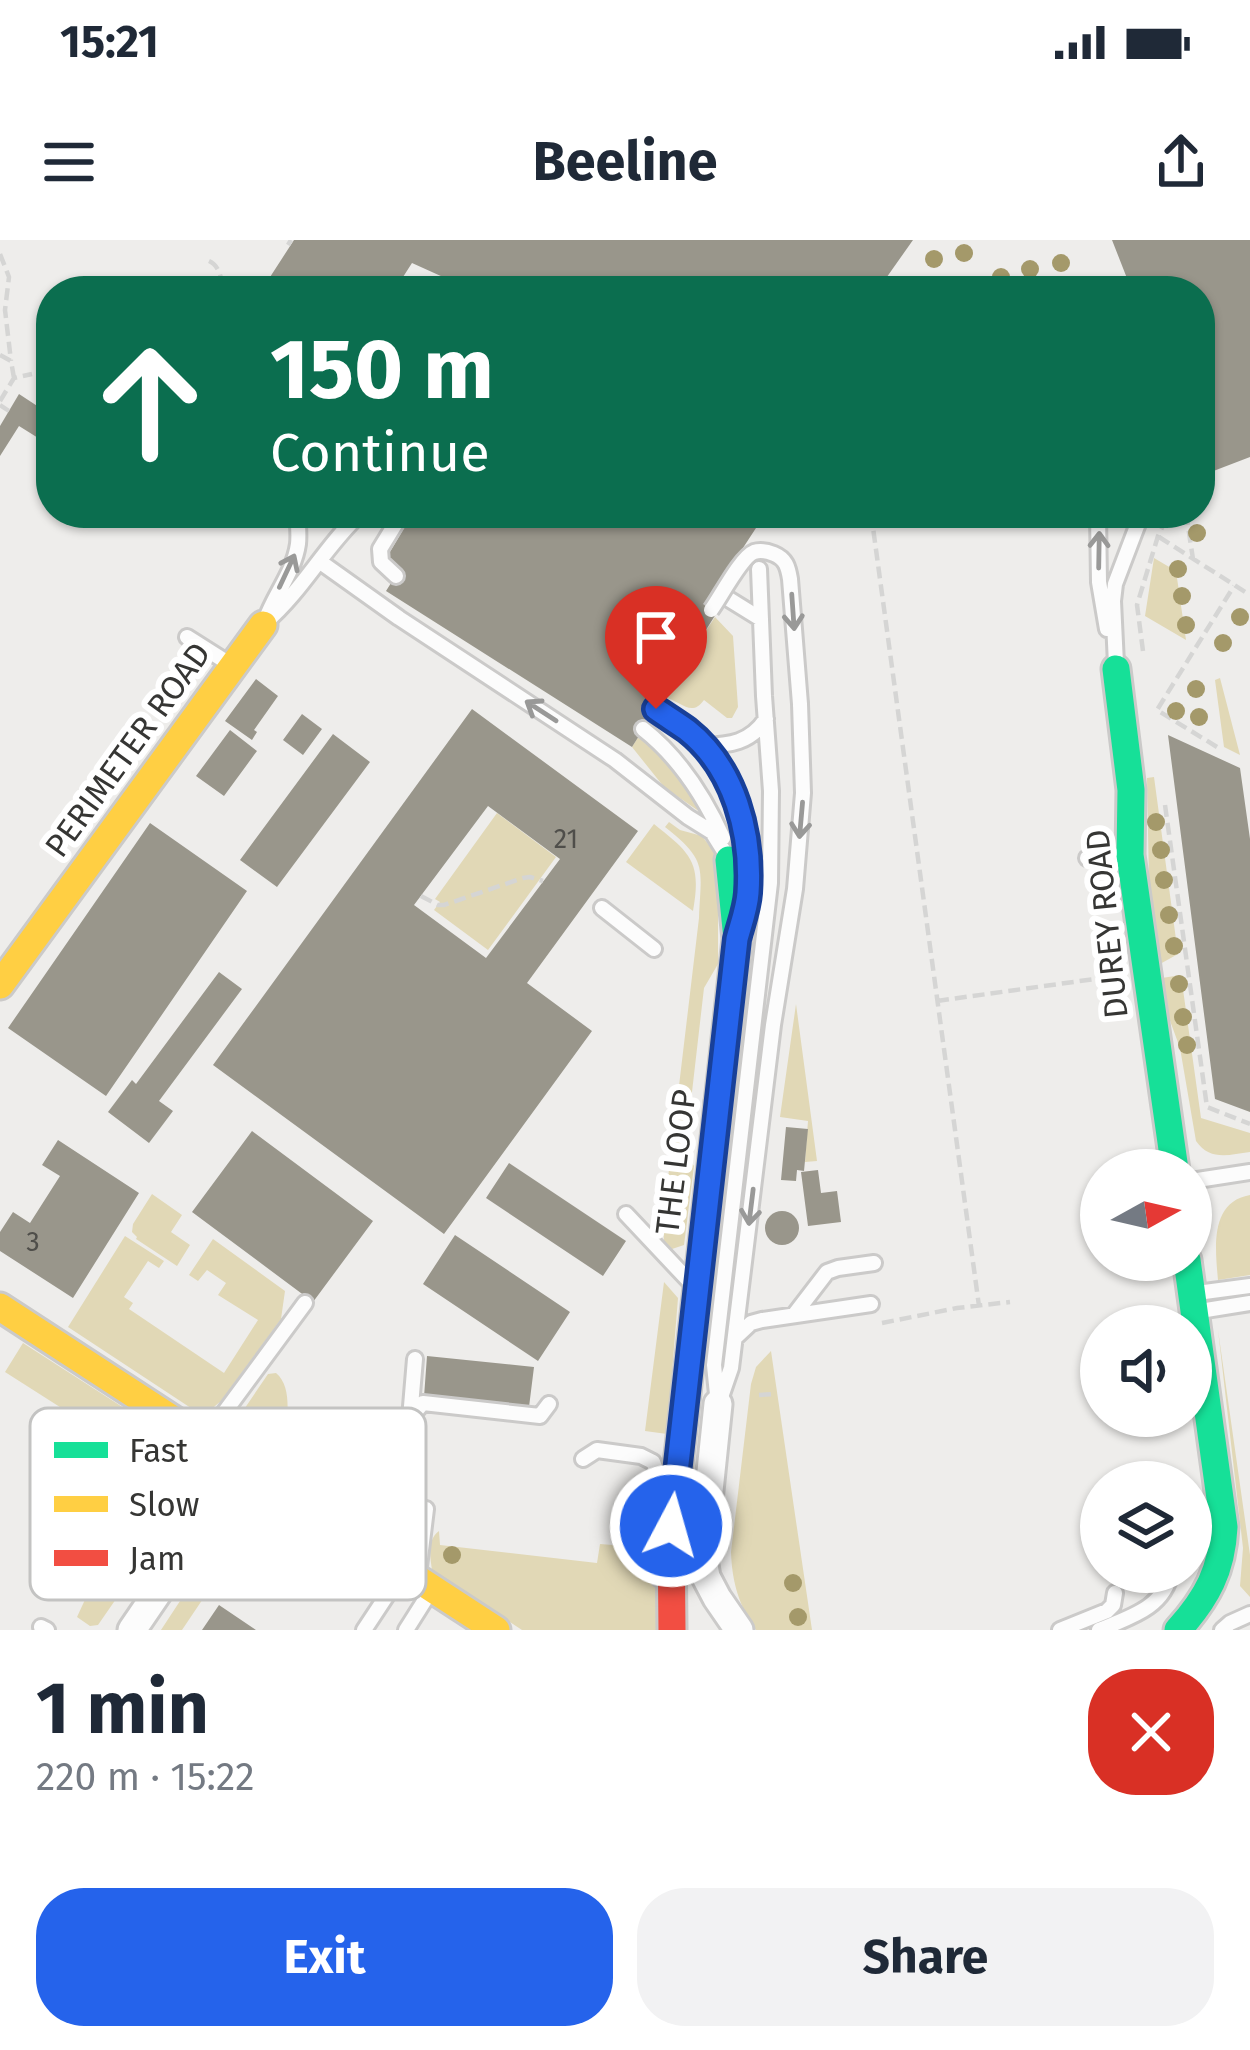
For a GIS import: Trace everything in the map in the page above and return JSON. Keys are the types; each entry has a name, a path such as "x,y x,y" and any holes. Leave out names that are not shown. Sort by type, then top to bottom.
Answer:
{"street":[{"name":"PERIMETER ROAD","path":"0,986 263,626"},
{"name":"DUREY ROAD","path":"1116,669 1131,790 1130,855 1172,1149"},
{"name":"THE LOOP","path":"672,1630 669,1548 737,939 729,860"},
{"path":"1178,1630 1214,1586 1224,1548 1190,1281"},
{"path":"7,1320 152,1408"},
{"name":"THE LOOP","path":"718,1404 704,1564 717,1598 739,1630"},
{"path":"426,1584 496,1630"},
{"path":"131,1630 152,1600"}],"lane":[{"path":"263,626 291,570 298,528"},
{"name":"PERIMETER ROAD","path":"263,626 288,603 348,528"},
{"path":"393,528 380,549 381,562 396,576"},
{"path":"1099,528 1101,602 1116,669"},
{"path":"1116,669 1115,584 1137,528"},
{"path":"711,610 748,555 763,551 784,560 790,579 800,704 802,814 731,1368 718,1404"},
{"path":"319,561 615,760 712,832 729,860"},
{"path":"703,746 751,738 766,719 759,569"},
{"path":"727,598 761,619"},
{"path":"187,637 233,666"},
{"path":"656,709 703,746 726,778 744,829 748,896 737,939"},
{"name":"THE LOOP","path":"718,1404 714,1365 770,883 766,719"},
{"name":"THE LOOP","path":"643,729 690,779 712,814 729,860"},
{"path":"1088,858 1130,855"},
{"path":"602,908 654,950"},
{"path":"1212,1178 1250,1172"},
{"path":"626,1214 698,1290"},
{"path":"794,1315 827,1272 874,1263"},
{"path":"1193,1303 1250,1286"},
{"path":"228,1408 305,1303"},
{"path":"1193,1303 1250,1303"},
{"path":"735,1337 752,1323 871,1304"},
{"path":"411,1408 415,1359"},
{"path":"419,1408 423,1403 540,1416 549,1404"},
{"path":"583,1459 597,1450 653,1462 651,1564 672,1598"},
{"path":"1060,1630 1107,1611 1115,1593"},
{"path":"1099,1630 1155,1603 1164,1593"},
{"path":"364,1630 396,1600"},
{"path":"406,1630 413,1600"},
{"path":"1222,1630 1250,1614"}],"path":[{"path":"0,254 9,278 5,310 14,378 0,403 9,411"},
{"path":"209,261 220,276"},
{"path":"0,355 11,361"},
{"path":"14,378 32,374"},
{"path":"873,528 979,1306"},
{"path":"1150,528 1250,595"},
{"path":"1145,665 1137,605 1162,528"},
{"path":"1188,528 1193,559"},
{"path":"1216,747 1157,710 1234,586"},
{"path":"1164,800 1207,1107 1250,1124"},
{"path":"421,896 444,905 523,878 543,881"},
{"path":"937,1001 1146,972"},
{"path":"873,1324 1010,1302"},
{"path":"759,1395 776,1394"}],"shaded area":[{"path":"1154,558 1176,571 1186,640 1145,616"},
{"path":"715,617 733,636 738,707 732,718 704,700 690,708 663,697"},
{"path":"1220,678 1240,755 1224,747 1215,680"},
{"path":"639,736 683,781 700,812 664,787 632,747"},
{"path":"1154,777 1178,954 1160,964 1149,883 1147,778"},
{"path":"497,813 556,857 488,950 434,910 440,902 435,899"},
{"path":"669,822 702,836 718,857 718,964 704,988 686,1144 694,1166 684,1245 672,1249 664,1243 663,1220 701,887 695,857 665,827"},
{"path":"654,824 690,860 696,880 693,911 626,862"},
{"path":"1181,975 1201,1118 1250,1133 1250,1152 1213,1154 1196,1141 1162,978"},
{"path":"796,1004 817,1161 805,1162 808,1121 780,1117"},
{"path":"152,1194 182,1215 171,1232 190,1245 177,1266 132,1232"},
{"path":"1250,1195 1250,1275 1218,1280 1216,1240 1222,1216 1237,1199"},
{"path":"125,1236 164,1261 159,1268 148,1261 124,1297 133,1303 129,1309 224,1373 258,1320 218,1295 226,1283 207,1270 198,1281 189,1275 213,1239 285,1291 281,1319 213,1408 191,1408 68,1327"},
{"path":"664,1282 678,1298 667,1434 645,1431"},
{"path":"1218,1330 1250,1555 1250,1597 1240,1586 1243,1548"},
{"path":"23,1343 124,1408 61,1408 5,1372"},
{"path":"771,1351 812,1630 756,1630 741,1603 733,1573 731,1552 751,1384 756,1367"},
{"path":"276,1373 282,1379 287,1408 245,1408 268,1374"},
{"path":"655,1502 657,1630 522,1630 432,1570 431,1544 439,1531 440,1545 597,1563 600,1544 625,1546 635,1528 636,1513"},
{"path":"85,1600 115,1600 98,1625 90,1626 77,1617"},
{"path":"181,1600 202,1600 182,1630 161,1630"}],"building":[{"path":"294,240 913,240 888,276 441,276 412,263 404,276 271,276"},
{"path":"1112,240 1250,240 1250,457 1215,470 1215,276 1126,276"},
{"path":"19,394 36,405 36,437 19,426 0,456 0,426"},
{"path":"404,528 756,528 705,606 716,614 632,747 386,591 398,572 384,562"},
{"path":"256,679 278,696 252,740 225,721"},
{"path":"472,709 638,831 527,983 592,1031 444,1234 213,1065","holes":["488,806 560,859 486,958 414,905"]},
{"path":"302,714 322,729 303,755 283,740"},
{"path":"230,730 257,751 224,796 196,776"},
{"path":"333,734 370,762 277,887 240,860"},
{"path":"1168,735 1240,768 1250,839 1250,1112 1215,1099"},
{"path":"150,823 247,891 106,1096 8,1028"},
{"path":"219,972 242,989 159,1101 173,1111 149,1143 108,1112 132,1080 136,1084"},
{"path":"786,1127 808,1129 804,1171 797,1170 796,1181 781,1180"},
{"path":"252,1131 373,1221 313,1302 192,1212"},
{"path":"58,1140 139,1193 73,1298 0,1251 0,1232 13,1212 30,1223 60,1176 42,1165"},
{"path":"509,1163 626,1241 603,1276 486,1198"},
{"path":"818,1170 821,1193 837,1191 841,1222 808,1226 801,1172"},
{"path":"782,1211 794,1216 799,1228 794,1240 782,1245 770,1240 765,1228 770,1216"},
{"path":"455,1235 570,1312 538,1361 423,1284"},
{"path":"427,1356 534,1367 529,1407 424,1397"},
{"path":"219,1605 256,1630 202,1630"}],"traffic: fast":[{"path":"1116,669 1131,790 1130,855 1172,1149"},
{"path":"719,1102 737,939 729,860"},
{"path":"1178,1630 1211,1583 1224,1527 1190,1281"}],"traffic: slow":[{"path":"0,985 263,625"},
{"path":"0,1307 155,1408"},
{"path":"426,1584 496,1630"}],"traffic: jam":[{"path":"672,1630 671,1526 719,1102"}],"route":[{"path":"656,709 689,732 726,778 744,829 748,872 671,1526"}]}
